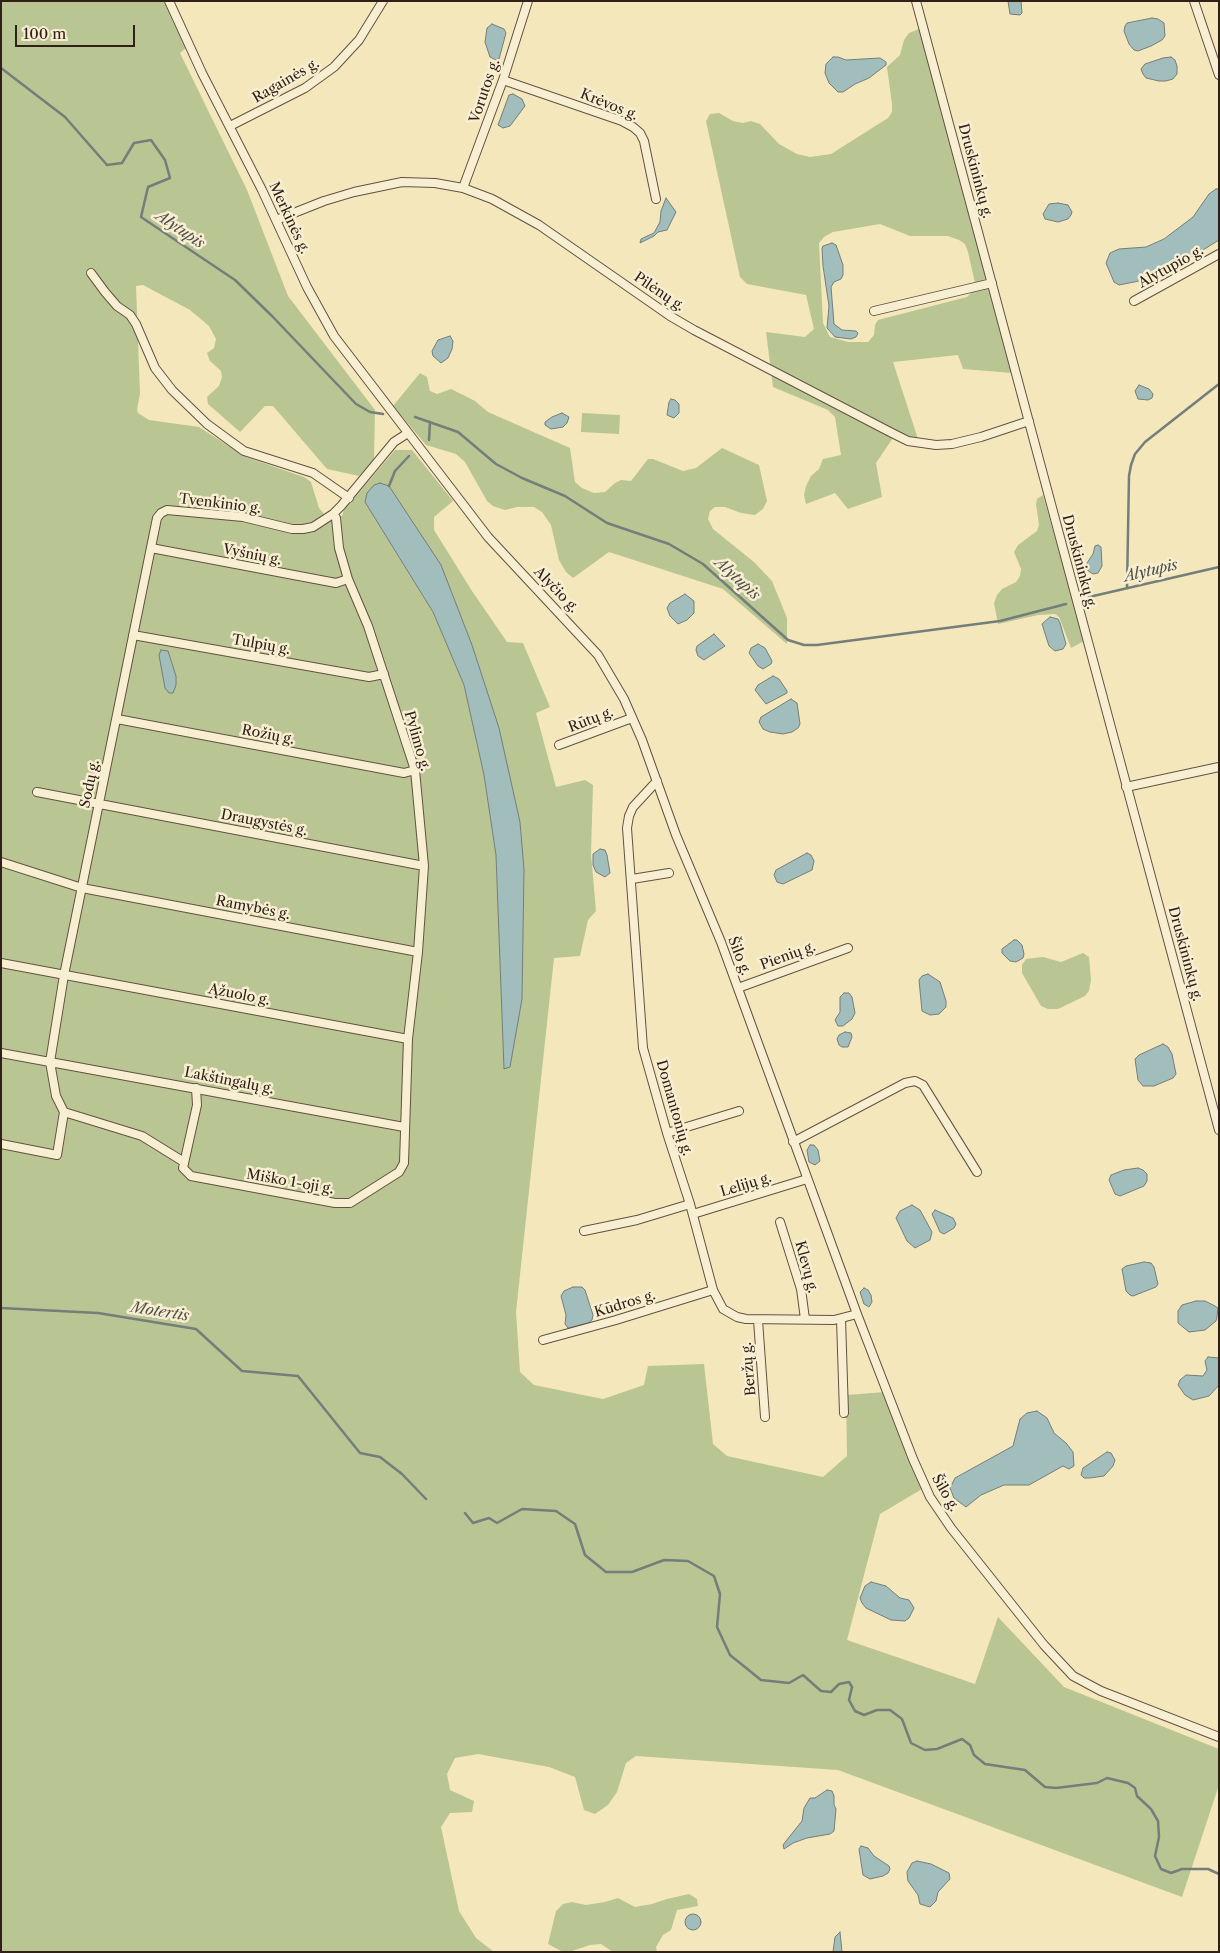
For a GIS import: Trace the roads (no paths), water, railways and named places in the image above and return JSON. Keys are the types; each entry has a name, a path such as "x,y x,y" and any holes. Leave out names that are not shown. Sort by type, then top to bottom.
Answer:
{"street":[{"name":"Merkinės g.","path":"168,1 307,287 334,336 408,433"},
{"name":"Ragainės g.","path":"230,126 305,88 334,67 359,40 383,1"},
{"name":"Vorutos g.","path":"463,188 503,80 528,1"},
{"name":"Druskininkų g.","path":"916,1 1219,1130"},
{"path":"1194,1 1219,74"},
{"name":"Krėvos g.","path":"503,80 622,121 634,127 640,132 644,140 656,199"},
{"name":"Pilėnų g.","path":"276,220 332,199 402,182 435,183 463,188 492,199 539,225 670,316 694,330 892,434 908,440 936,445 952,444 981,437 1029,421"},
{"name":"Alytupio g.","path":"1134,301 1219,254"},
{"path":"91,273 117,306 130,315 136,324 155,368 172,390 207,424 244,451 313,473 349,498"},
{"path":"874,310 992,283"},
{"path":"333,514 349,498 394,442 408,433"},
{"name":"Alyčio g.","path":"408,433 488,537 598,655 624,699 657,782"},
{"name":"Tvenkinio g.","path":"161,513 167,510 243,517 292,529 303,529 313,526 333,514"},
{"name":"Sodų g.","path":"64,1112 56,1096 50,1062 64,976 157,518 161,513"},
{"name":"Pylimo g.","path":"333,514 336,518 339,548 348,579 368,626 415,770 424,866 418,952 408,1040 404,1126"},
{"name":"Vyšnių g.","path":"151,548 336,583 348,579"},
{"name":"Tulpių g.","path":"133,635 369,677 384,674"},
{"name":"Rūtų g.","path":"559,745 632,718"},
{"name":"Rožių g.","path":"117,719 404,773 415,770"},
{"path":"1126,787 1219,767"},
{"name":"Domantonių g.","path":"657,782 633,807 627,828 643,1048 693,1214 713,1290 723,1309 729,1314 746,1319 841,1319 857,1314"},
{"name":"Šilo g.","path":"657,782 676,835 738,988 857,1314 913,1459 930,1497 951,1528 1044,1645 1072,1676 1101,1691 1219,1737"},
{"name":"Draugystės g.","path":"37,792 424,866"},
{"name":"Ramybės g.","path":"1,862 82,888 418,952"},
{"path":"632,879 669,873"},
{"name":"Pienių g.","path":"738,988 848,948"},
{"name":"Ąžuolo g.","path":"1,963 408,1040"},
{"name":"Lakštingalų g.","path":"1,1053 404,1126"},
{"path":"793,1142 905,1083 915,1081 923,1086 977,1172"},
{"path":"184,1166 197,1105 196,1088"},
{"path":"667,1132 739,1111"},
{"path":"1,1144 57,1155 64,1112"},
{"name":"Miško 1-oji g.","path":"64,1112 142,1136 184,1166 191,1176 335,1203 350,1203 399,1172 404,1163 404,1126"},
{"name":"Lelijų g.","path":"693,1214 807,1179"},
{"path":"584,1231 637,1220 690,1204"},
{"name":"Klevų g.","path":"780,1222 801,1289 805,1319"},
{"name":"Kūdros g.","path":"543,1340 713,1290"},
{"path":"841,1319 844,1413"},
{"name":"Beržų g.","path":"758,1320 765,1417"}],"water":[{"path":"1008,1 1021,1 1022,13 1020,15 1010,14"},
{"path":"1152,18 1164,23 1165,36 1162,40 1151,46 1138,51 1134,50 1129,44 1124,31 1125,26 1127,23"},
{"path":"492,24 504,29 506,33 499,59 496,60 490,57 485,42 487,28"},
{"path":"833,57 846,60 880,58 886,62 886,65 869,78 843,92 838,92 829,83 825,73 826,64"},
{"path":"1171,57 1175,60 1177,66 1177,74 1173,79 1159,81 1146,78 1143,74 1141,69 1145,64"},
{"path":"513,94 522,99 525,106 510,126 503,128 498,125 509,95"},
{"path":"1219,189 1219,240 1166,273 1146,276 1144,280 1119,285 1114,282 1106,263 1110,253 1119,249 1146,247 1164,239 1193,217 1209,194"},
{"path":"666,198 676,212 667,230 658,232 640,243 641,239 654,233 660,222 661,211"},
{"path":"1049,204 1068,205 1072,212 1068,219 1058,222 1045,219 1043,214"},
{"path":"832,243 836,245 843,265 841,279 834,282 831,287 834,324 842,330 856,331 858,333 856,337 851,339 835,337 827,328 829,306 822,249 823,246"},
{"path":"450,336 453,341 452,349 448,358 441,363 433,356 432,351 438,340"},
{"path":"1139,385 1149,389 1153,394 1152,398 1148,400 1138,399 1135,391"},
{"path":"671,399 679,404 679,413 674,418 667,415"},
{"path":"562,413 569,417 563,427 551,429 545,425 545,422 552,417"},
{"path":"380,483 389,486 441,565 472,645 499,728 520,822 524,869 522,999 510,1067 504,1069 496,855 484,775 464,685 433,612 365,502 367,493 374,485"},
{"path":"1095,546 1101,547 1102,566 1098,573 1093,574 1087,570 1087,563 1093,554"},
{"path":"685,594 694,601 694,613 687,620 678,624 670,616 667,608 670,603"},
{"path":"1050,617 1058,619 1060,623 1066,644 1063,649 1055,651 1049,646 1042,624"},
{"path":"714,634 725,646 704,660 698,656 697,646"},
{"path":"758,644 765,648 772,661 771,664 763,669 758,666 749,653 751,648"},
{"path":"161,650 168,651 176,676 176,685 173,693 169,693 165,688 159,655"},
{"path":"773,676 779,679 787,693 766,704 755,690 758,685"},
{"path":"791,699 797,703 800,724 798,728 783,734 763,729 759,722 761,717"},
{"path":"600,849 605,850 607,855 610,873 605,877 596,872 593,865 593,854"},
{"path":"807,853 811,855 814,861 812,870 783,884 777,882 774,875 776,870"},
{"path":"1014,940 1017,940 1022,945 1024,954 1023,958 1016,962 1010,961 1002,953 1002,949"},
{"path":"928,974 940,982 946,1001 946,1007 939,1014 930,1015 922,1011 919,980 922,976"},
{"path":"844,993 849,993 852,997 855,1013 852,1019 843,1026 838,1026 835,1020 840,1012 840,997"},
{"path":"845,1032 851,1033 852,1037 848,1047 842,1047 837,1039 839,1035"},
{"path":"1163,1044 1168,1047 1172,1054 1176,1074 1173,1078 1154,1086 1143,1086 1138,1080 1135,1059 1139,1055"},
{"path":"810,1145 814,1145 818,1150 820,1161 815,1165 809,1162 807,1150"},
{"path":"1138,1168 1147,1174 1147,1181 1144,1186 1120,1196 1115,1194 1109,1180 1111,1175 1124,1170"},
{"path":"912,1205 920,1210 932,1232 930,1240 915,1248 907,1241 896,1218 900,1211"},
{"path":"935,1210 953,1218 956,1224 954,1228 944,1234 940,1232 932,1214"},
{"path":"1144,1262 1151,1263 1154,1267 1158,1284 1156,1287 1133,1296 1130,1295 1126,1291 1122,1269 1126,1266"},
{"path":"573,1287 582,1287 585,1290 593,1315 592,1320 588,1323 568,1328 565,1324 566,1315 561,1296 564,1291"},
{"path":"864,1288 871,1295 872,1302 869,1307 864,1304 860,1292"},
{"path":"1196,1301 1205,1301 1218,1308 1217,1317 1216,1321 1205,1330 1189,1332 1178,1323 1178,1311 1182,1305"},
{"path":"1208,1357 1219,1358 1219,1385 1209,1396 1193,1400 1185,1395 1178,1385 1180,1380 1186,1375 1203,1376 1207,1370 1205,1361"},
{"path":"1037,1411 1047,1418 1054,1433 1073,1452 1074,1466 1069,1469 1063,1466 1029,1485 1004,1485 981,1495 966,1507 954,1498 950,1488 955,1478 1013,1446 1020,1419 1027,1413"},
{"path":"1107,1452 1111,1453 1115,1460 1113,1466 1104,1476 1084,1478 1081,1475 1083,1468"},
{"path":"871,1582 886,1586 900,1598 909,1600 914,1608 909,1618 905,1621 891,1620 866,1608 860,1598 865,1586"},
{"path":"827,1790 832,1791 834,1796 836,1809 834,1831 830,1834 807,1838 793,1843 784,1849 783,1845 802,1821 804,1808 810,1798 815,1798"},
{"path":"861,1846 868,1848 874,1856 889,1866 888,1873 870,1879 863,1875 859,1849"},
{"path":"917,1861 931,1864 949,1873 950,1879 938,1892 936,1901 930,1907 920,1904 918,1895 908,1881 907,1872 912,1863"},
{"path":"693,1914 699,1916 701,1922 699,1928 693,1930 687,1928 685,1922 687,1916"},
{"path":"840,1932 842,1952 833,1952 835,1937"}],"waterway":[{"name":"Alytupis","path":"1,68 65,117 107,165 122,163 134,143 151,140 165,160 170,178 148,187 141,217 235,280 356,404 370,412 383,414"},
{"path":"1127,588 1129,476 1135,454 1145,442 1219,384"},
{"name":"Alytupis","path":"415,417 458,432 496,464 522,478 565,496 607,523 669,544 703,564 788,640 804,645 817,645 1000,621 1066,604"},
{"path":"429,440 430,422"},
{"path":"389,486 395,471 409,456"},
{"name":"Alytupis","path":"1089,597 1219,567"},
{"name":"Motertis","path":"1,1308 98,1313 196,1329 242,1371 298,1376 360,1453 380,1457 402,1474 426,1499"},
{"name":"Motertis","path":"465,1513 473,1523 489,1518 497,1523 522,1509 556,1511 575,1524 585,1555 606,1572 632,1572 664,1560 688,1561 714,1576 720,1594 717,1627 730,1655 761,1680 789,1683 803,1675 821,1691 831,1692 839,1684 849,1682 852,1687 849,1700 855,1711 864,1715 877,1710 890,1710 902,1719 911,1743 925,1750 937,1749 962,1739 970,1745 974,1755 985,1764 1025,1770 1045,1787 1056,1788 1097,1783 1107,1778 1128,1783 1135,1788 1137,1796 1151,1809 1158,1821 1159,1837 1155,1856 1161,1869 1171,1873 1182,1869 1208,1869 1219,1874"}]}
